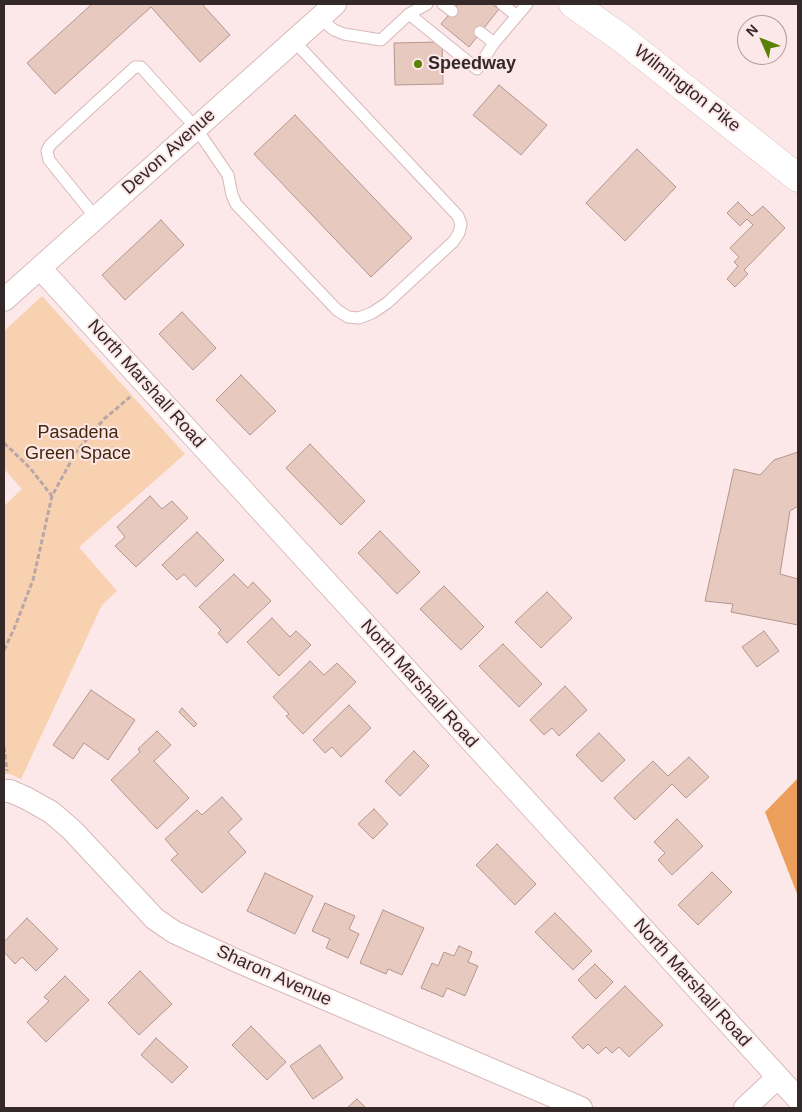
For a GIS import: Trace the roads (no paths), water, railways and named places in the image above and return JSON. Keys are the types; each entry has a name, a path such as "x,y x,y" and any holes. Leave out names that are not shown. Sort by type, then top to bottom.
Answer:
{"main road":[{"name":"Wilmington Pike","path":"573,4 620,36 798,178"}],"street":[{"name":"Devon Avenue","path":"4,300 327,11"},
{"name":"North Marshall Road","path":"40,268 798,1099"},
{"name":"Sharon Avenue","path":"4,791 26,798 51,812 72,830 155,920 174,932 262,972 580,1108"},
{"path":"745,1108 778,1077"}],"lane":[{"path":"327,11 334,30 344,34 380,40 408,14 427,4"},
{"path":"443,4 452,11"},
{"path":"502,4 517,16"},
{"path":"408,14 477,69 494,43 526,4"},
{"path":"480,32 494,43"},
{"path":"96,218 50,160 47,151 50,145 135,67 141,67 196,128 228,175 236,204 337,310 348,317 358,318 372,313 387,303 453,242 462,224 458,216 294,41"}],"place":[{"name":"Speedway","path":"418,64"}],"park label":[{"name":"Pasadena Green Space","path":"78,443"}]}
